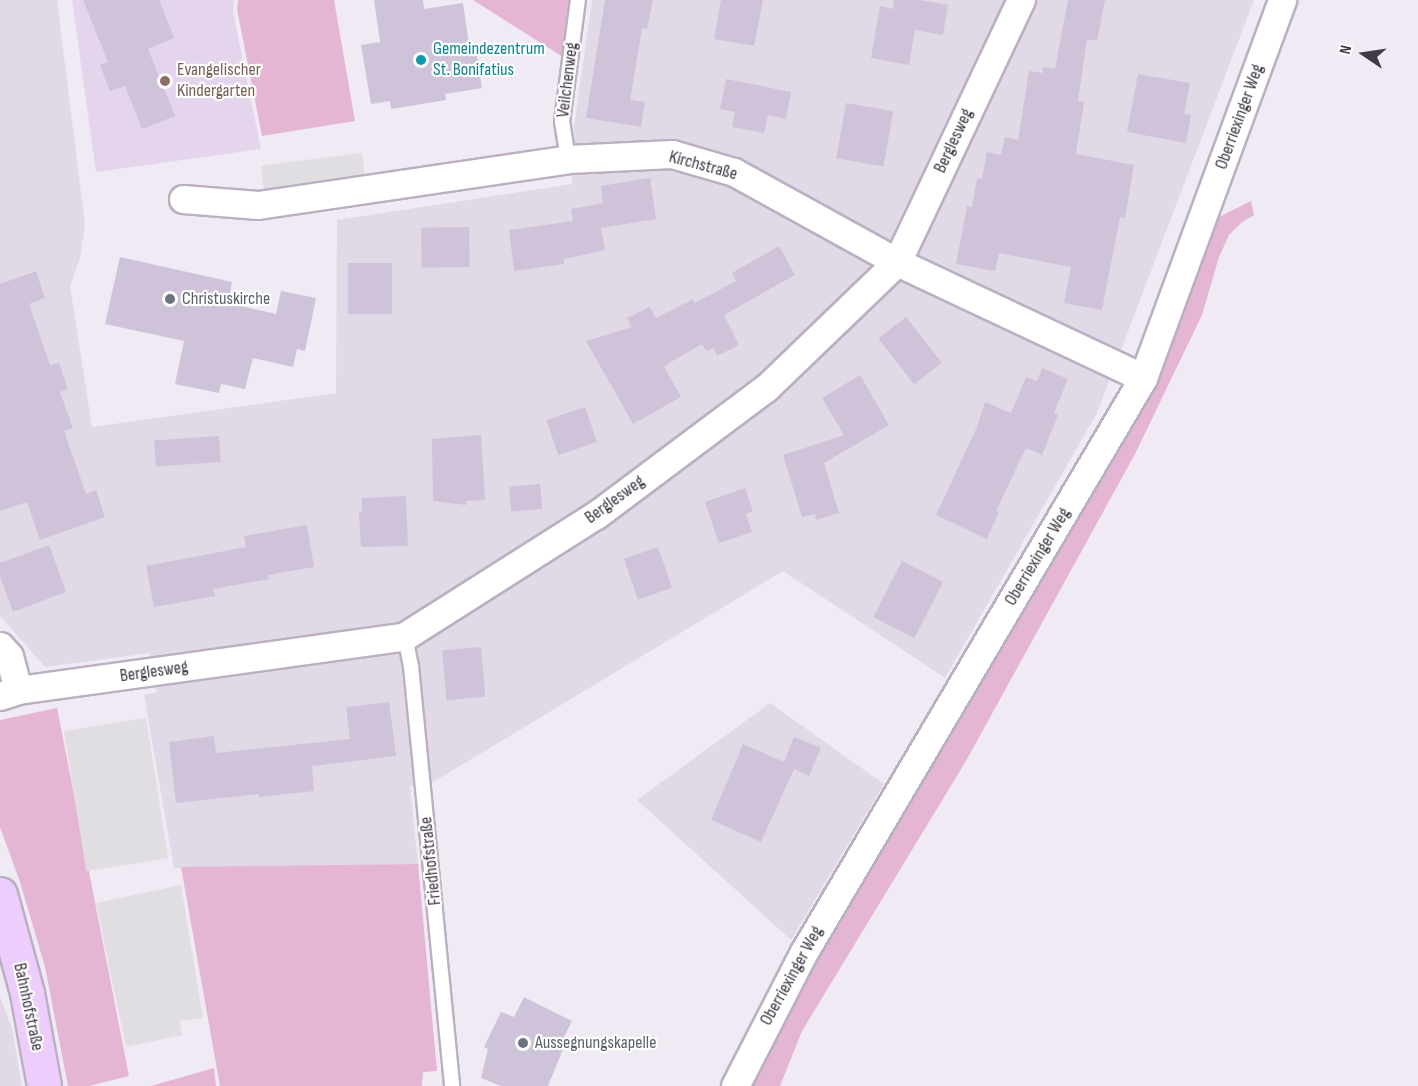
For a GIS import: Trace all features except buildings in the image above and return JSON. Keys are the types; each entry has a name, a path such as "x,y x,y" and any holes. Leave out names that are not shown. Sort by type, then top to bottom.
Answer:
{"main road":[{"name":"Bahnhofstraße","path":"0,894 27,993 44,1086"}],"street":[{"name":"Berglesweg","path":"9,693 405,636 596,515 766,388 897,262 1021,0"},
{"name":"Oberriexinger Weg","path":"735,1086 804,952 1143,378 1282,0"},
{"name":"Kirchstraße","path":"183,199 258,205 568,159 672,154 734,172 897,262 1143,378"},
{"path":"0,646 9,656 9,693"}],"lane":[{"name":"Veilchenweg","path":"568,159 562,121 578,0"},
{"name":"Friedhofstraße","path":"405,636 411,666 452,1086"}],"shaded area":[{"path":"0,0 57,0 85,225 80,258 70,286 92,427 336,393 337,220 572,184 574,127 592,0 1254,0 1097,413 945,678 783,571 430,784 410,786 418,864 174,868 144,695 157,692 150,653 45,667 0,616"},
{"name":"Evangelischer Kindergarten","path":"72,0 234,0 233,12 261,149 96,172"},
{"path":"238,0 334,0 355,121 262,136 237,9"},
{"path":"473,0 570,0 563,57"},
{"path":"1290,0 1298,0 1231,186 1227,183"},
{"path":"362,153 365,177 264,189 261,165"},
{"path":"1251,201 1254,215 1242,222 1229,235 1219,257 1202,315 1135,454 966,761 802,1031 780,1086 753,1086 817,960 1139,410 1211,226 1219,217"},
{"path":"770,703 884,784 791,940 637,800"},
{"path":"57,708 129,1076 89,1086 68,1086 45,967 20,882 0,827 0,720"},
{"path":"146,718 168,858 86,871 64,731"},
{"path":"418,864 437,1071 423,1072 422,1086 220,1086 181,867"},
{"path":"181,885 203,1018 180,1021 182,1035 126,1047 96,903"},
{"path":"0,997 12,1028 22,1086 0,1086"},
{"path":"214,1068 216,1086 151,1086"}],"place":[{"name":"Gemeindezentrum St. Bonifatius","path":"421,60"},
{"name":"Evangelischer Kindergarten","path":"165,81"},
{"name":"Christuskirche","path":"170,299"},
{"name":"Aussegnungskapelle","path":"523,1043"}]}
